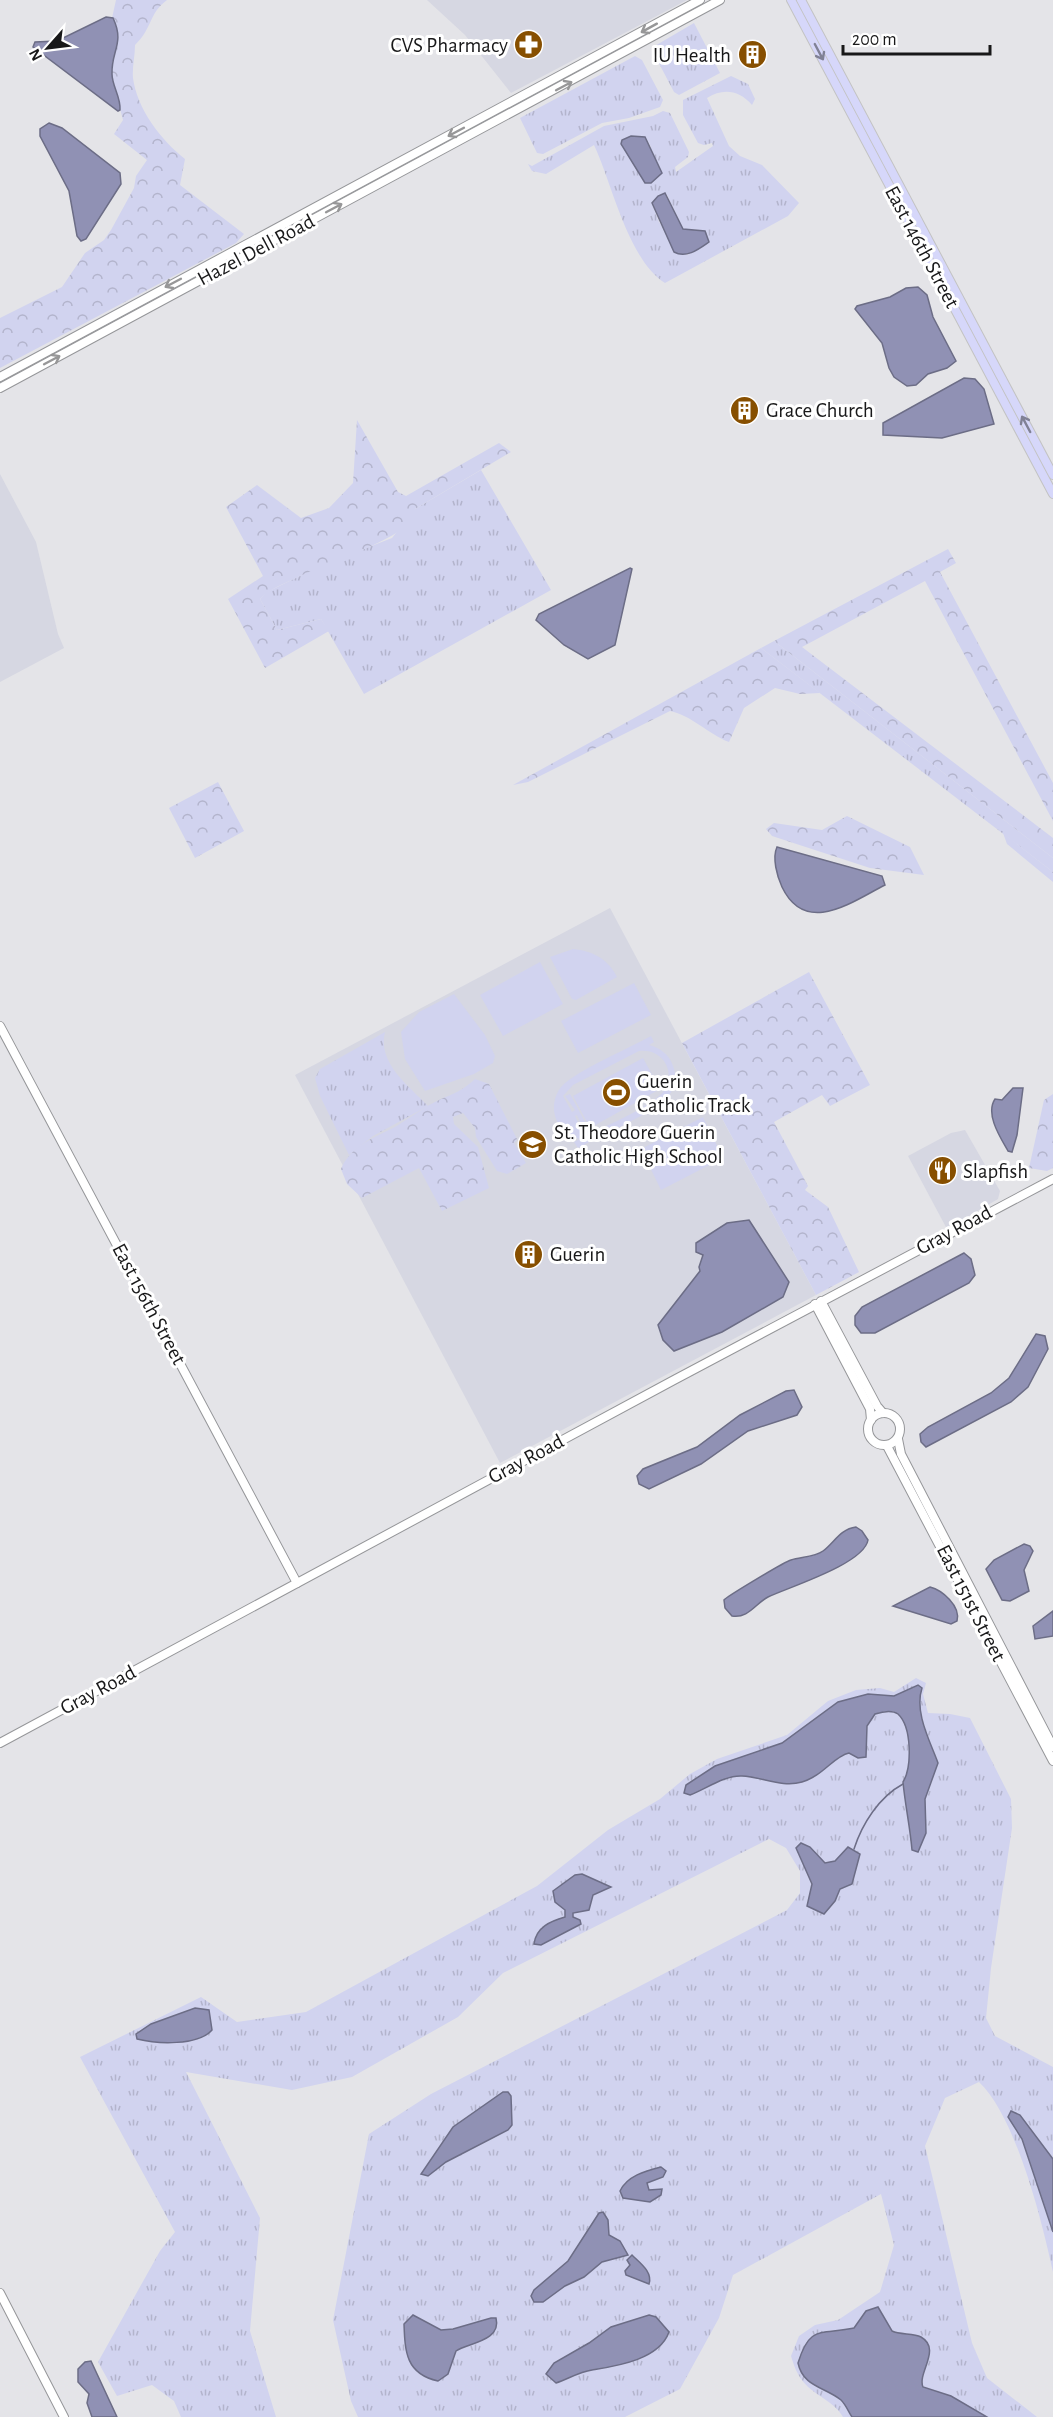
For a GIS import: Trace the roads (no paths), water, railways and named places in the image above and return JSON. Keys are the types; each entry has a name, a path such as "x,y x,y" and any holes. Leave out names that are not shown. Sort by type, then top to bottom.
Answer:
{"main road":[{"name":"East 146th Street","path":"791,0 1053,494"},
{"name":"East 146th Street","path":"801,0 1053,475"}],"street":[{"name":"Hazel Dell Road","path":"0,376 700,0"},
{"name":"Hazel Dell Road","path":"0,388 720,0"},
{"name":"East 156th Street","path":"0,1026 297,1583"},
{"name":"Gray Road","path":"0,1743 818,1302 1053,1179"},
{"path":"818,1302 876,1406 883,1413 892,1415 899,1421 901,1432 898,1439 887,1446 878,1445 870,1437 868,1431 871,1420 870,1409 818,1302"},
{"path":"871,1420 883,1413"},
{"name":"East 151st Street","path":"898,1439 901,1454 1053,1747"},
{"name":"East 151st Street","path":"887,1446 1053,1761"},
{"path":"0,2293 64,2417"}],"waterway":[{"path":"854,1849 862,1830 879,1804 903,1784"}],"place":[{"name":"CVS Pharmacy","path":"529,45"},
{"name":"IU Health","path":"752,55"},
{"name":"Grace Church","path":"745,410"},
{"name":"Guerin Catholic Track","path":"616,1093"},
{"name":"St. Theodore Guerin Catholic High School","path":"533,1144"},
{"name":"Slapfish","path":"942,1171"},
{"name":"Guerin","path":"529,1254"}]}
